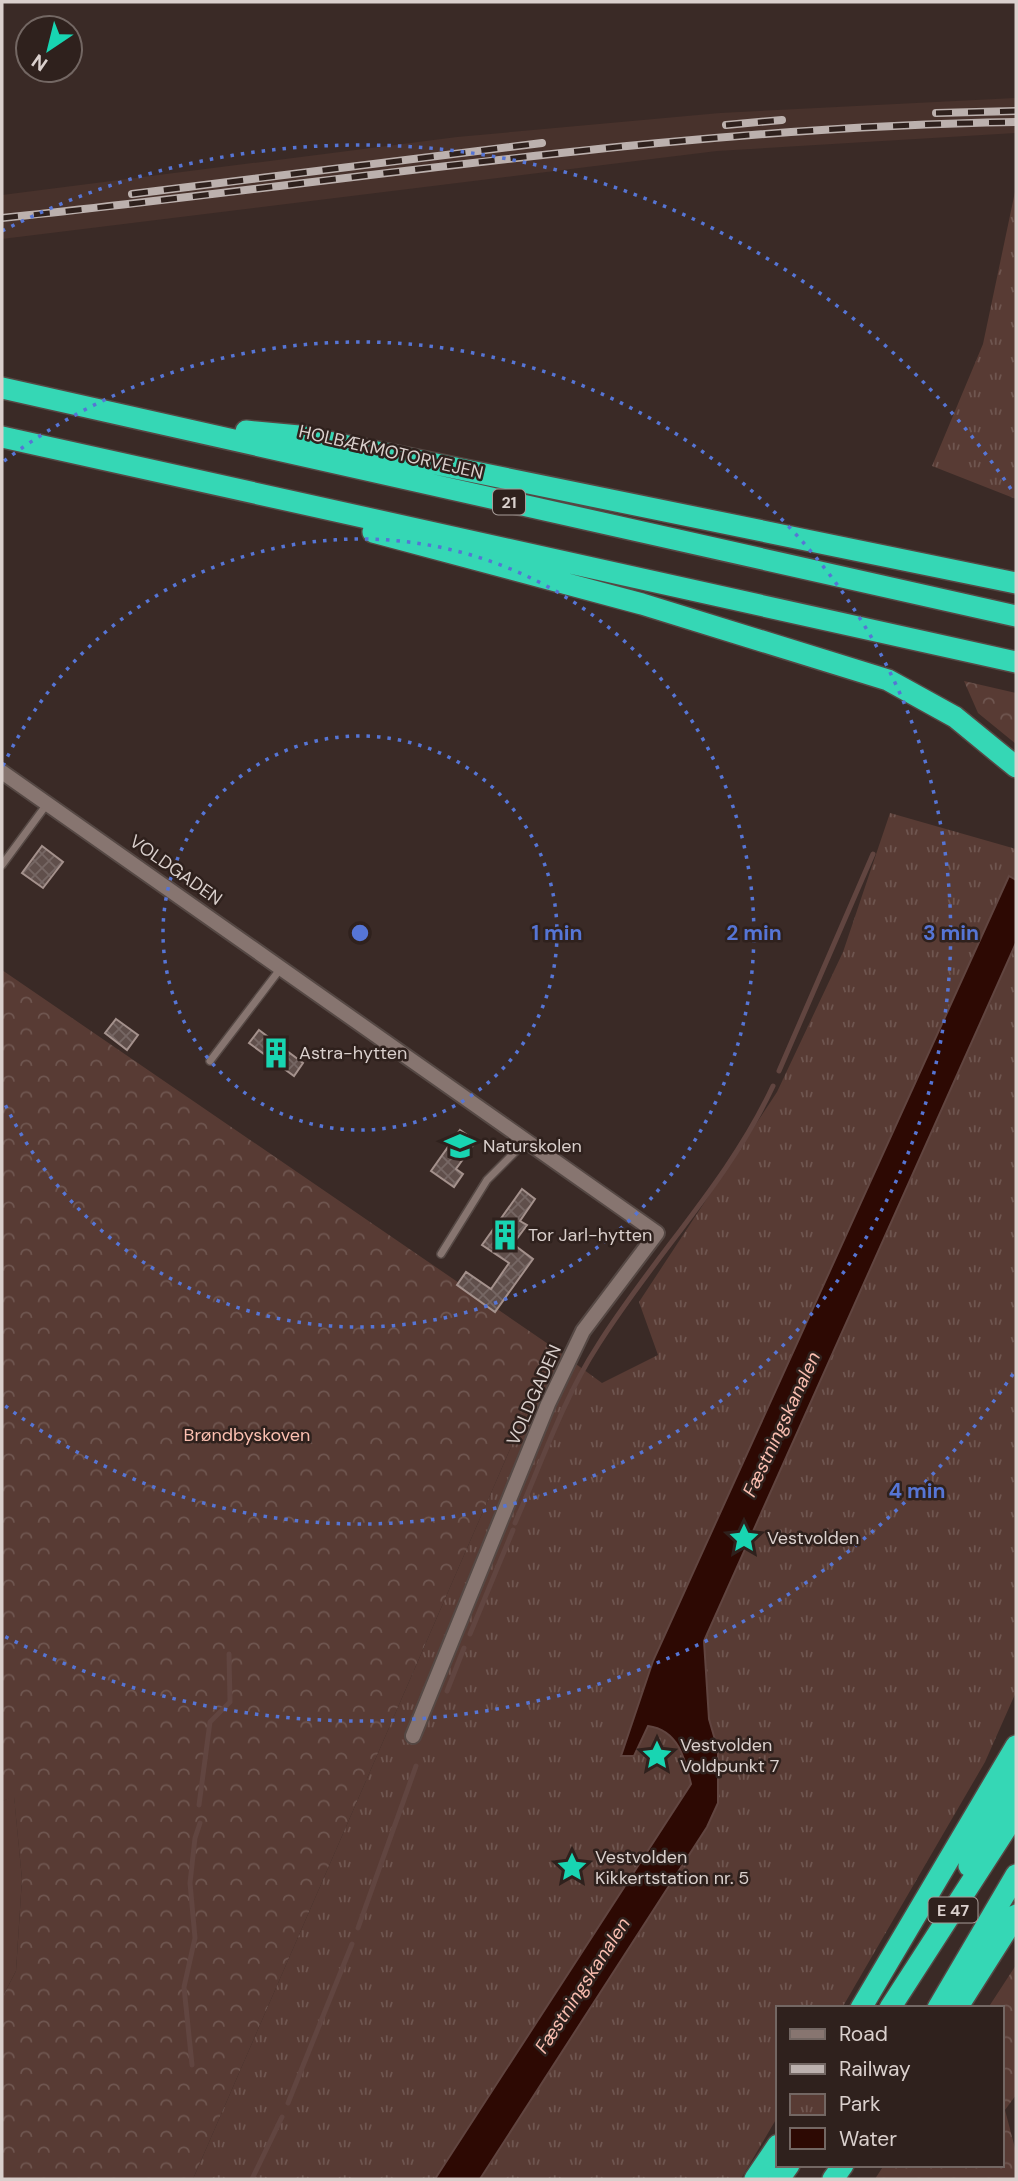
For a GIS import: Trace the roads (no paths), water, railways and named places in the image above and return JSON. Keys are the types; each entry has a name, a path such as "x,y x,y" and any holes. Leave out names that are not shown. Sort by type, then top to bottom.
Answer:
{"highway":[{"name":"HOLBÆKMOTORVEJEN","path":"2,388 1016,616"},
{"path":"166,424 299,436 1016,583"},
{"path":"2,437 1016,662"},
{"path":"281,500 397,540 642,604 888,680 955,718 1016,767"},
{"path":"861,2006 1016,1746"},
{"path":"934,1940 987,1828 1016,1778"},
{"name":"E 47","path":"891,2006 1016,1813"},
{"name":"E 47","path":"939,2006 1016,1875"},
{"path":"958,2006 1016,1915"},
{"path":"755,2179 776,2148"}],"street":[{"name":"VOLDGADEN","path":"2,772 657,1233 583,1331 554,1392 413,1735"}],"lane":[{"path":"2,865 48,803"},
{"path":"210,1062 282,968"},
{"path":"441,1254 487,1180 527,1140"}],"water":[{"name":"Fæstningskanalen","path":"1009,876 1016,880 1016,943 704,1641 709,1719 718,1750 718,1803 707,1827 480,2179 435,2179 691,1784 683,1755 673,1739 658,1729 648,1726 634,1756 621,1756 653,1661"}],"waterway":[{"path":"779,1071 873,854"},
{"path":"515,1523 563,1409 585,1366 735,1154 773,1086"},
{"path":"470,1634 513,1530"},
{"path":"447,1691 464,1648"},
{"path":"199,1805 210,1722 230,1702 229,1654"},
{"path":"358,1928 416,1766"},
{"path":"192,2065 184,1987 195,1938 190,1883 195,1838 200,1823"},
{"path":"288,2103 352,1944"},
{"path":"252,2179 282,2117"}],"railway":[{"path":"936,113 1016,111"},
{"path":"726,125 782,120"},
{"path":"2,218 634,145 888,126 1016,122"},
{"path":"132,194 542,143"}],"place":[{"name":"Astra-hytten","path":"276,1053"},
{"name":"Naturskolen","path":"460,1146"},
{"name":"Tor Jarl-hytten","path":"505,1235"},
{"name":"Vestvolden","path":"744,1538"},
{"name":"Vestvolden Voldpunkt 7","path":"657,1755"},
{"name":"Vestvolden Kikkertstation nr. 5","path":"572,1867"}],"park label":[{"name":"Brøndbyskoven","path":"247,1435"}]}
